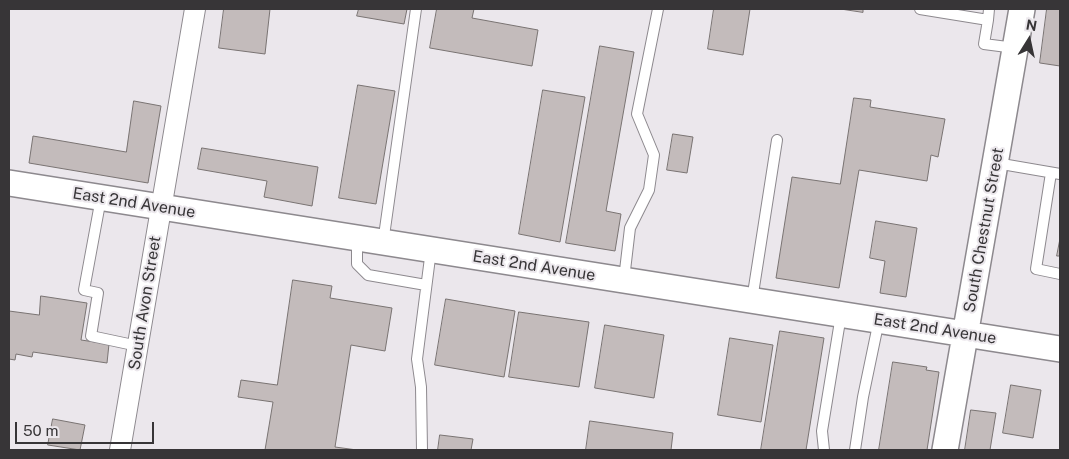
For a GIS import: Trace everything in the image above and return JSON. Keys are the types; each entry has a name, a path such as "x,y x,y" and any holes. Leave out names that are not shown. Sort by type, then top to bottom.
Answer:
{"street":[{"name":"South Avon Street","path":"120,450 195,9"},
{"name":"South Chestnut Street","path":"945,450 1022,9"},
{"name":"East 2nd Avenue","path":"9,182 1060,349"}],"lane":[{"path":"384,243 416,9"},
{"path":"623,280 630,228 649,190 654,155 637,114 658,9"},
{"path":"920,9 988,20"},
{"path":"989,9 984,44 1015,48"},
{"path":"752,301 777,140"},
{"path":"996,162 1055,173 1036,269 1060,274"},
{"path":"101,198 84,290 98,293 90,336 138,346"},
{"path":"357,238 357,264 368,275 426,285"},
{"path":"422,450 421,387 418,359 430,250"},
{"path":"824,450 822,431 841,314"},
{"path":"855,450 863,397 879,320"}],"building":[{"path":"224,9 270,9 265,54 219,48"},
{"path":"359,9 407,9 404,24 357,16"},
{"path":"437,9 474,9 472,18 538,30 532,66 430,48"},
{"path":"714,9 750,9 743,55 708,49"},
{"path":"841,9 863,9 863,12"},
{"path":"1047,9 1060,9 1060,66 1040,63"},
{"path":"600,46 634,52 606,211 621,214 615,251 566,243"},
{"path":"358,85 395,91 376,204 339,198"},
{"path":"543,90 585,97 560,242 519,234"},
{"path":"854,98 871,100 870,107 945,119 938,157 931,155 927,181 859,170 839,288 776,278 792,177 840,184"},
{"path":"134,101 161,106 148,183 29,163 33,136 126,152"},
{"path":"673,134 693,137 687,173 667,170"},
{"path":"202,148 318,167 312,206 264,197 267,181 198,169"},
{"path":"876,221 917,228 906,297 880,293 885,261 870,258"},
{"path":"1060,239 1060,256 1057,256"},
{"path":"293,280 332,286 330,298 392,308 385,351 351,345 335,447 357,450 265,450 273,402 238,397 241,380 277,385"},
{"path":"41,296 87,303 81,340 109,344 107,363 33,352 32,357 16,354 15,360 9,359 9,311 39,315"},
{"path":"446,299 515,311 504,377 435,365"},
{"path":"519,312 589,322 579,387 509,377"},
{"path":"605,325 664,335 654,398 595,388"},
{"path":"780,331 824,338 806,450 761,450"},
{"path":"730,338 773,345 761,422 718,415"},
{"path":"893,362 927,367 926,370 939,372 927,450 879,450"},
{"path":"1011,385 1041,390 1033,438 1003,433"},
{"path":"971,410 996,413 990,450 965,450"},
{"path":"53,419 85,425 80,450 48,445"},
{"path":"590,421 673,433 671,450 586,450"},
{"path":"440,435 473,439 471,450 438,450"}]}
